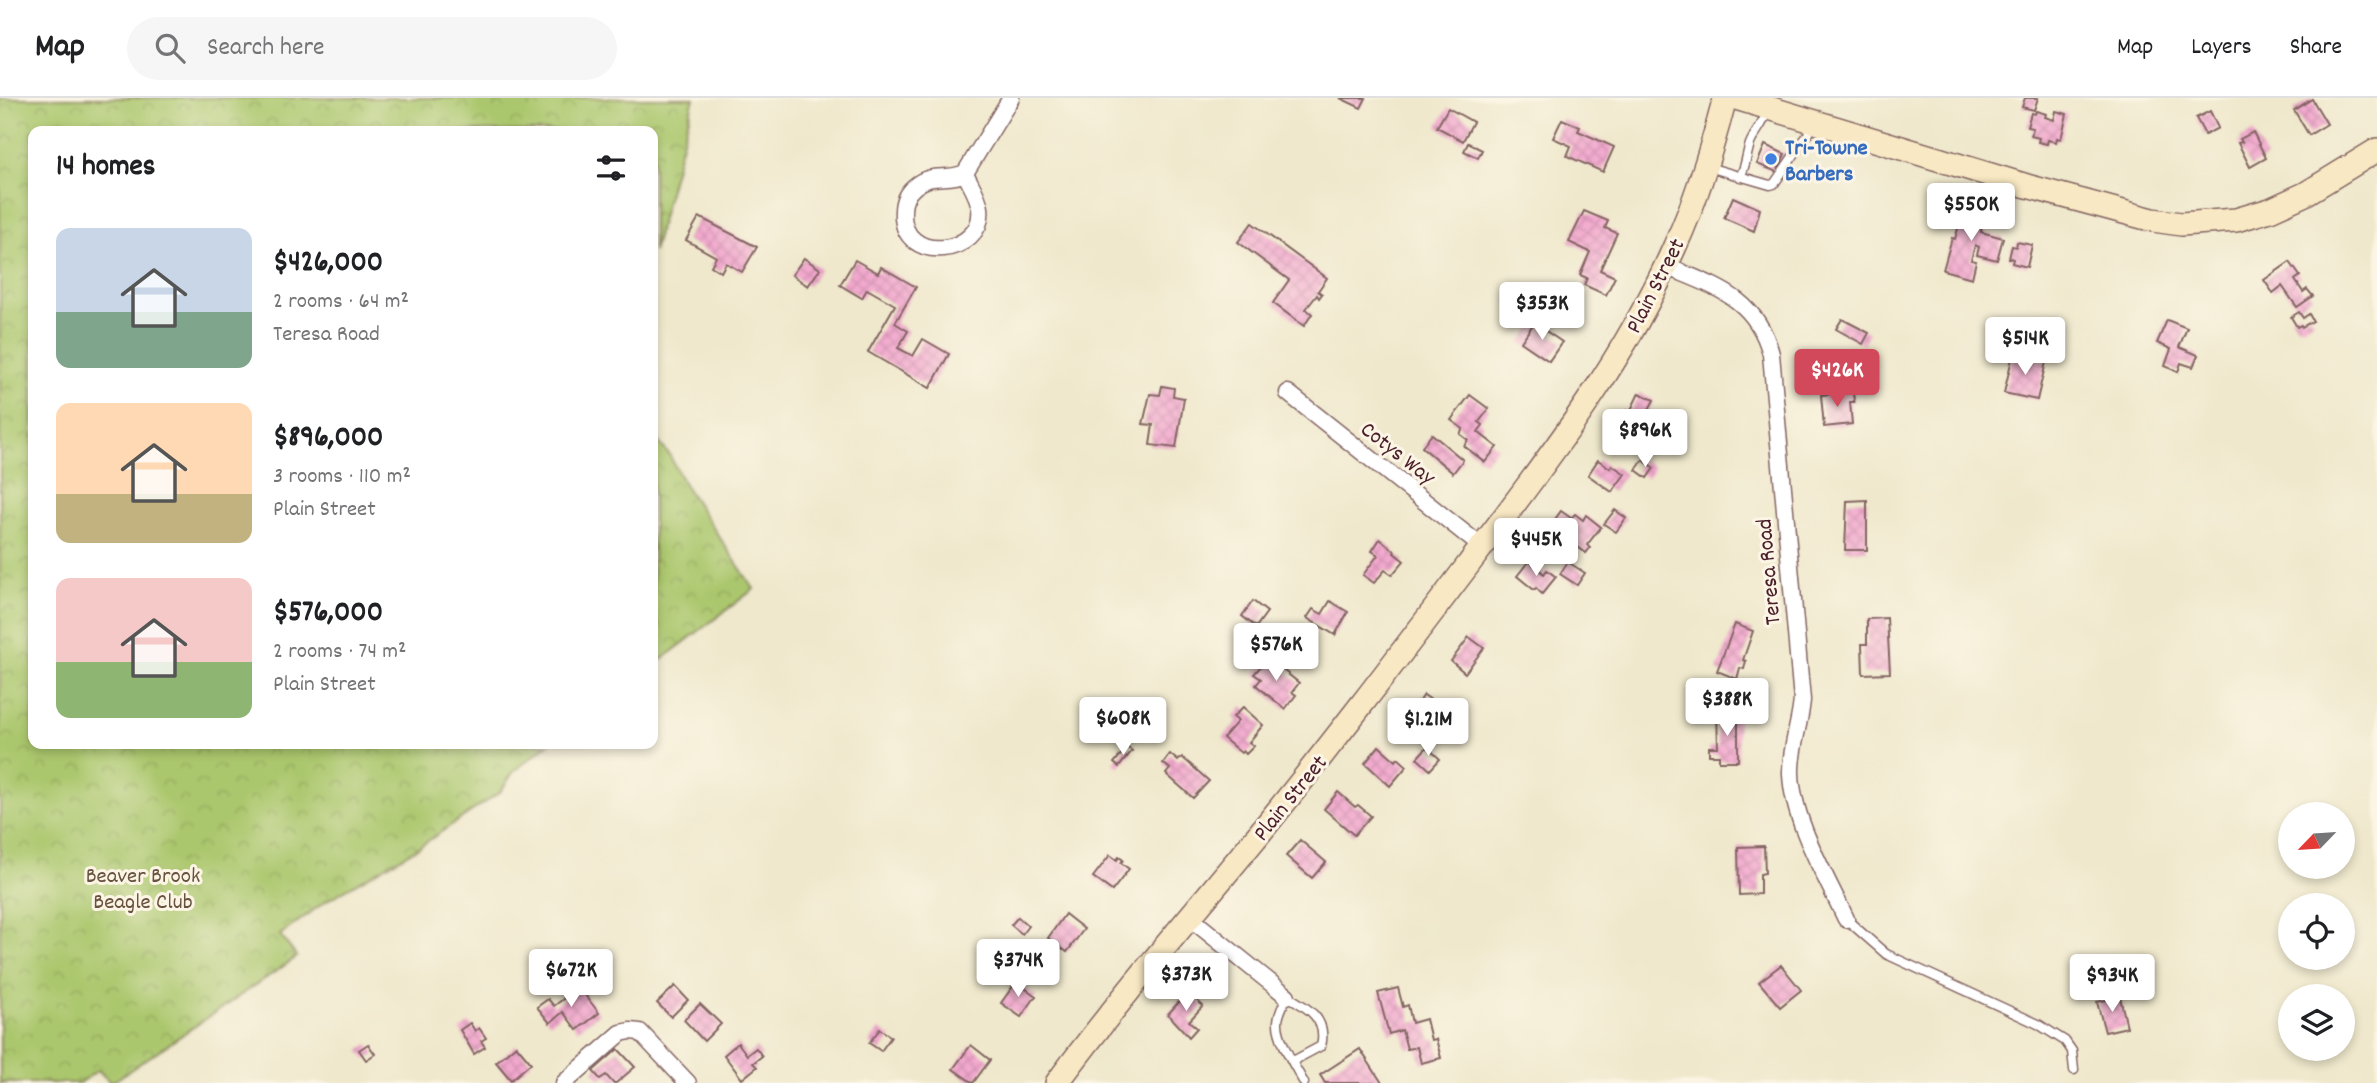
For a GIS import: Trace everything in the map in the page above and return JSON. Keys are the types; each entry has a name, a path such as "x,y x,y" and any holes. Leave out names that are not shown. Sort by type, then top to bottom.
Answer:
{"main road":[{"name":"Plain Street","path":"1057,1083 1120,1000 1358,711 1586,406 1635,326 1666,266 1687,218 1725,98"},
{"path":"1736,98 2027,186 2153,220 2181,224 2236,220 2270,210 2305,194 2377,150"}],"street":[{"path":"965,173 979,205 980,215 975,230 956,245 939,248 922,246 905,229 903,206 906,196 912,188 929,177 958,176 965,173 1011,98"},
{"name":"Teresa Road","path":"1666,266 1713,286 1739,302 1753,314 1771,354 1801,700 1800,724 1792,761 1794,795 1807,832 1846,919"},
{"name":"Cotys Way","path":"1288,393 1482,547"},
{"path":"1189,916 1287,996"},
{"path":"564,1083 621,1033 630,1031 640,1032 688,1083"}],"lane":[{"path":"1740,177 1746,165 1750,145 1763,124 1767,108"},
{"path":"1705,166 1774,184 1813,122"},
{"path":"1846,919 1886,954 2038,1024 2065,1041 2072,1051 2074,1070"},
{"path":"1293,1061 1321,1046 1323,1037 1320,1023 1310,1008 1287,996 1278,1022 1280,1035 1293,1061 1304,1083"}],"green space":[{"name":"Beaver Brook Beagle Club","path":"0,98 694,98 658,233 658,126 28,126 28,749 543,749 514,771 500,792 419,847 326,901 280,935 297,957 111,1083 98,1070 80,1083 0,1083"},
{"path":"658,442 669,454 684,484 754,589 658,662"}],"building":[{"path":"1340,98 1366,98 1361,108"},
{"path":"2025,98 2038,98 2034,110 2022,107"},
{"path":"2312,99 2327,124 2309,135 2294,110"},
{"path":"1448,108 1473,122 1463,141 1437,127"},
{"path":"2036,111 2054,120 2056,111 2067,114 2061,139 2057,138 2056,142 2048,140 2047,144 2038,142 2039,138 2031,136 2033,128 2027,127 2031,113 2035,114"},
{"path":"2210,111 2218,128 2205,135 2196,118"},
{"path":"1562,119 1580,127 1578,131 1614,147 1603,172 1567,156 1571,146 1553,138"},
{"path":"2253,132 2266,158 2250,167 2238,143"},
{"path":"1468,143 1482,150 1478,158 1464,151"},
{"name":"Tri-Towne Barbers","path":"1765,145 1785,154 1777,172 1757,164"},
{"path":"1733,197 1760,209 1754,231 1724,218"},
{"path":"1966,201 1982,205 1978,218 1982,219 1981,232 2003,238 1997,260 1977,255 1979,247 1975,245 1971,260 1976,261 1972,278 1943,270"},
{"path":"1584,211 1608,221 1605,228 1617,233 1600,270 1615,277 1606,295 1584,285 1587,278 1580,275 1590,252 1569,242"},
{"path":"699,217 757,247 742,272 726,263 721,272 711,266 716,257 686,240"},
{"path":"1252,223 1327,278 1318,291 1322,294 1319,298 1317,295 1306,309 1312,314 1304,326 1273,303 1289,280 1238,242"},
{"path":"2017,242 2032,245 2027,267 2012,263 2013,259 2009,258 2012,246 2016,247"},
{"path":"804,258 820,269 808,286 792,275"},
{"path":"855,260 878,273 881,267 916,287 895,323 908,331 898,348 913,356 923,339 949,354 930,388 868,352 895,305 867,289 862,298 840,285"},
{"path":"2290,262 2300,276 2295,280 2303,292 2307,289 2313,296 2297,307 2282,286 2273,293 2264,280"},
{"path":"1518,292 1527,297 1518,310 1506,301 1510,295 1514,298"},
{"path":"2299,312 2303,318 2309,314 2313,321 2297,327 2291,317"},
{"path":"1842,319 1869,333 1863,344 1836,329"},
{"path":"2167,320 2187,328 2179,347 2198,355 2193,367 2181,363 2178,372 2165,366 2171,349 2157,343"},
{"path":"1534,323 1562,342 1549,361 1521,342"},
{"path":"2013,354 2046,362 2037,400 2004,393"},
{"path":"1162,386 1174,388 1173,396 1184,398 1176,448 1150,445 1153,425 1143,424 1150,394 1160,395"},
{"path":"1853,392 1854,402 1850,402 1852,424 1824,427 1821,395"},
{"path":"1639,393 1654,400 1647,413 1661,420 1655,433 1644,428 1640,438 1632,434 1630,438 1606,427 1613,413 1623,417 1626,410 1630,412"},
{"path":"1470,395 1489,409 1479,422 1483,425 1478,432 1497,447 1485,462 1464,446 1468,440 1460,434 1463,429 1451,420"},
{"path":"1432,434 1463,460 1453,473 1422,447"},
{"path":"1598,460 1625,474 1612,492 1588,475"},
{"path":"1643,460 1654,468 1647,478 1636,470"},
{"path":"1867,500 1867,550 1845,550 1847,501"},
{"path":"1615,510 1626,518 1616,532 1604,524"},
{"path":"1561,511 1571,518 1575,514 1583,520 1586,515 1601,527 1587,545 1590,548 1586,553 1550,526"},
{"path":"1380,539 1404,561 1392,575 1385,570 1374,583 1363,575 1378,555 1372,551"},
{"path":"1529,561 1544,574 1547,570 1556,577 1542,594 1517,576"},
{"path":"1568,562 1585,573 1577,585 1560,574"},
{"path":"1253,601 1267,612 1256,627 1242,616"},
{"path":"1330,601 1348,612 1335,635 1307,618 1313,609 1322,614"},
{"path":"1887,618 1890,673 1863,674 1862,644 1867,644 1867,619"},
{"path":"1735,624 1753,631 1743,660 1746,661 1744,669 1740,668 1737,679 1717,671"},
{"path":"1469,637 1484,648 1465,673 1451,661"},
{"path":"1268,658 1299,683 1292,692 1296,695 1285,709 1256,685 1261,679 1254,674"},
{"path":"1424,695 1448,712 1440,724 1436,721 1432,726 1412,712"},
{"path":"1243,707 1263,725 1249,742 1254,746 1246,754 1223,738 1238,721 1233,717"},
{"path":"1717,714 1738,714 1738,761 1719,761 1719,755 1709,755 1709,747 1718,747"},
{"path":"1379,746 1396,761 1398,758 1407,766 1390,786 1365,763"},
{"path":"1127,747 1132,751 1119,767 1114,763"},
{"path":"1427,747 1440,759 1430,770 1417,758"},
{"path":"1170,754 1178,761 1182,757 1209,781 1193,798 1166,774 1170,769 1163,763"},
{"path":"1338,792 1355,807 1358,805 1371,816 1354,835 1324,809"},
{"path":"1300,840 1326,862 1312,878 1286,856"},
{"path":"1764,846 1765,873 1760,874 1760,894 1739,895 1738,847"},
{"path":"1110,855 1117,860 1119,857 1123,860 1121,863 1129,869 1112,891 1093,877"},
{"path":"1065,914 1084,929 1067,952 1048,938"},
{"path":"1018,917 1028,926 1022,934 1011,925"},
{"path":"1781,965 1801,990 1780,1007 1759,982"},
{"path":"1016,982 1036,996 1021,1017 1001,1003"},
{"path":"675,986 688,1000 671,1017 657,1003"},
{"path":"579,987 599,1013 577,1030 563,1012 550,1023 537,1007 548,999 554,1006"},
{"path":"1398,988 1403,1007 1408,1005 1412,1023 1426,1019 1431,1040 1436,1039 1441,1058 1421,1063 1417,1047 1407,1049 1402,1030 1389,1034 1378,993"},
{"path":"1188,992 1203,1006 1189,1021 1197,1028 1189,1037 1168,1014"},
{"path":"2120,997 2127,1027 2105,1032 2097,1002"},
{"path":"700,1004 721,1024 704,1041 684,1020"},
{"path":"470,1023 475,1031 479,1028 486,1038 481,1041 485,1047 474,1054 460,1030"},
{"path":"880,1029 891,1037 881,1051 869,1043"},
{"path":"738,1043 747,1055 756,1048 762,1056 753,1063 757,1067 742,1079 724,1055"},
{"path":"368,1044 375,1054 366,1060 359,1050"},
{"path":"516,1045 531,1063 511,1080 496,1062"},
{"path":"971,1045 990,1060 973,1083 953,1069"},
{"path":"618,1049 635,1067 616,1083 606,1075 600,1079 593,1071"},
{"path":"1360,1049 1382,1083 1325,1083 1320,1075"}],"place":[{"name":"Tri-Towne Barbers","path":"1771,159"}]}
